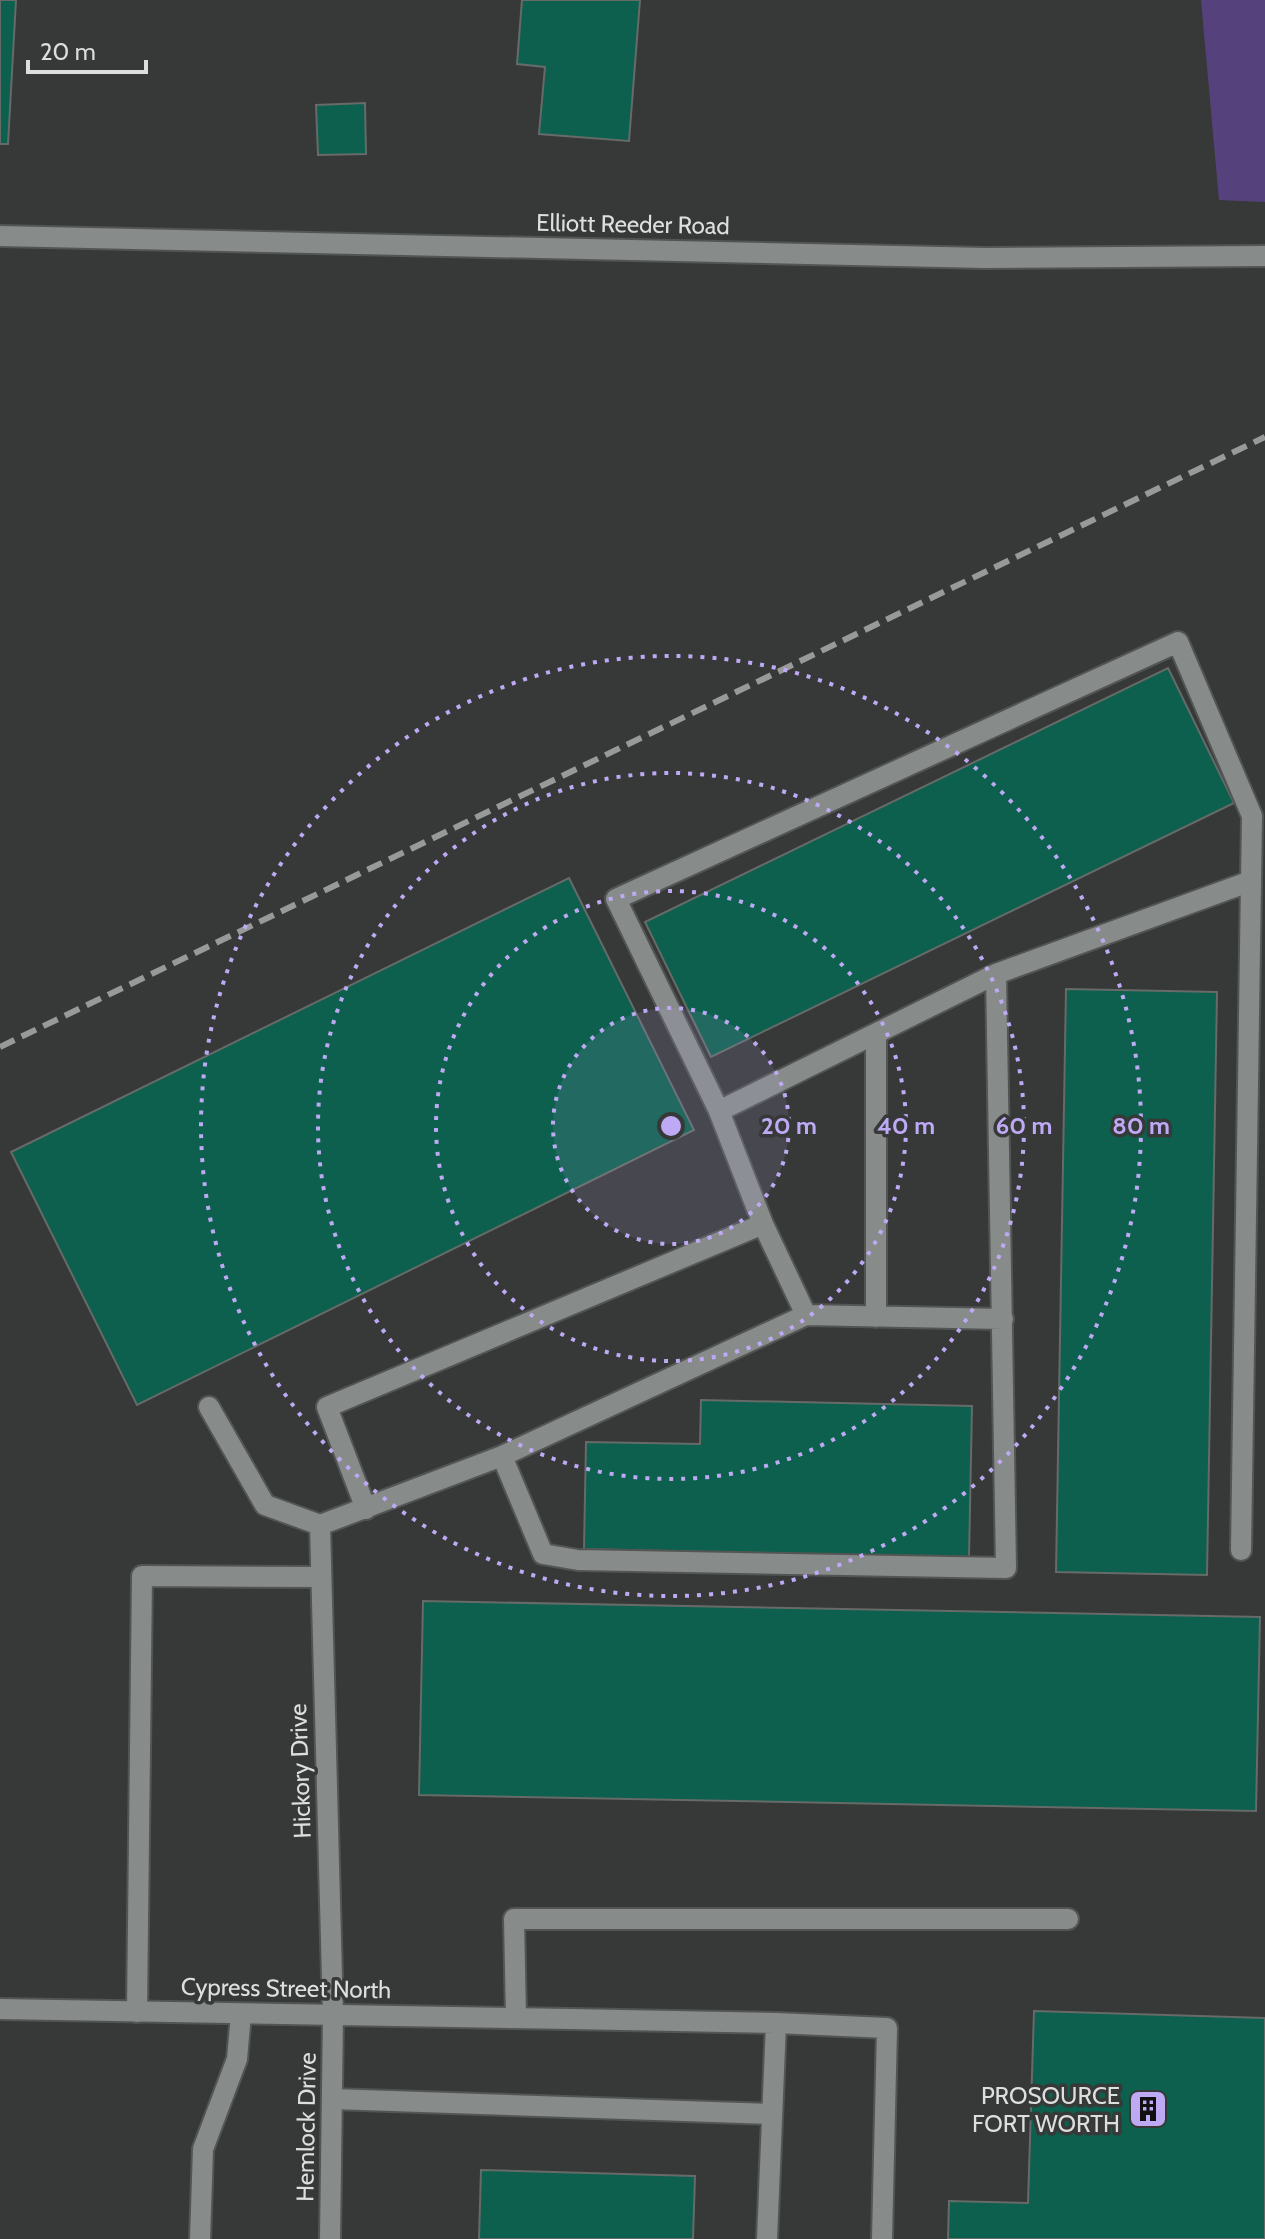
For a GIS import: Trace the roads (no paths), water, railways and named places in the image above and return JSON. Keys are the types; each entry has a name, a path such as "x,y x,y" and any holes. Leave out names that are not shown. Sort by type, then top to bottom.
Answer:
{"street":[{"name":"Elliott Reeder Road","path":"0,236 986,258 1265,256"},
{"path":"806,1315 763,1224 719,1111 616,899 1178,642 1252,816 1241,1550"},
{"path":"719,1111 996,974 1251,881"},
{"path":"502,1456 543,1554 578,1560 1006,1568 996,974"},
{"path":"876,1034 876,1317"},
{"path":"366,1509 327,1407 763,1224"},
{"path":"209,1407 265,1505 320,1525 502,1456 806,1315 1003,1319"},
{"name":"Hickory Drive","path":"320,1525 333,2015"},
{"path":"137,2012 142,1576 321,1577"},
{"path":"516,2018 514,1919 1068,1919"},
{"name":"Cypress Street North","path":"0,2009 776,2023 887,2028 882,2239"},
{"path":"200,2239 203,2149 237,2059 241,2014"},
{"name":"Hemlock Drive","path":"330,2239 333,2015"},
{"path":"767,2239 776,2023"},
{"path":"332,2099 772,2114"}],"railway":[{"path":"0,1047 1265,437"}],"place":[{"name":"PROSOURCE FORT WORTH","path":"1148,2109"}]}
